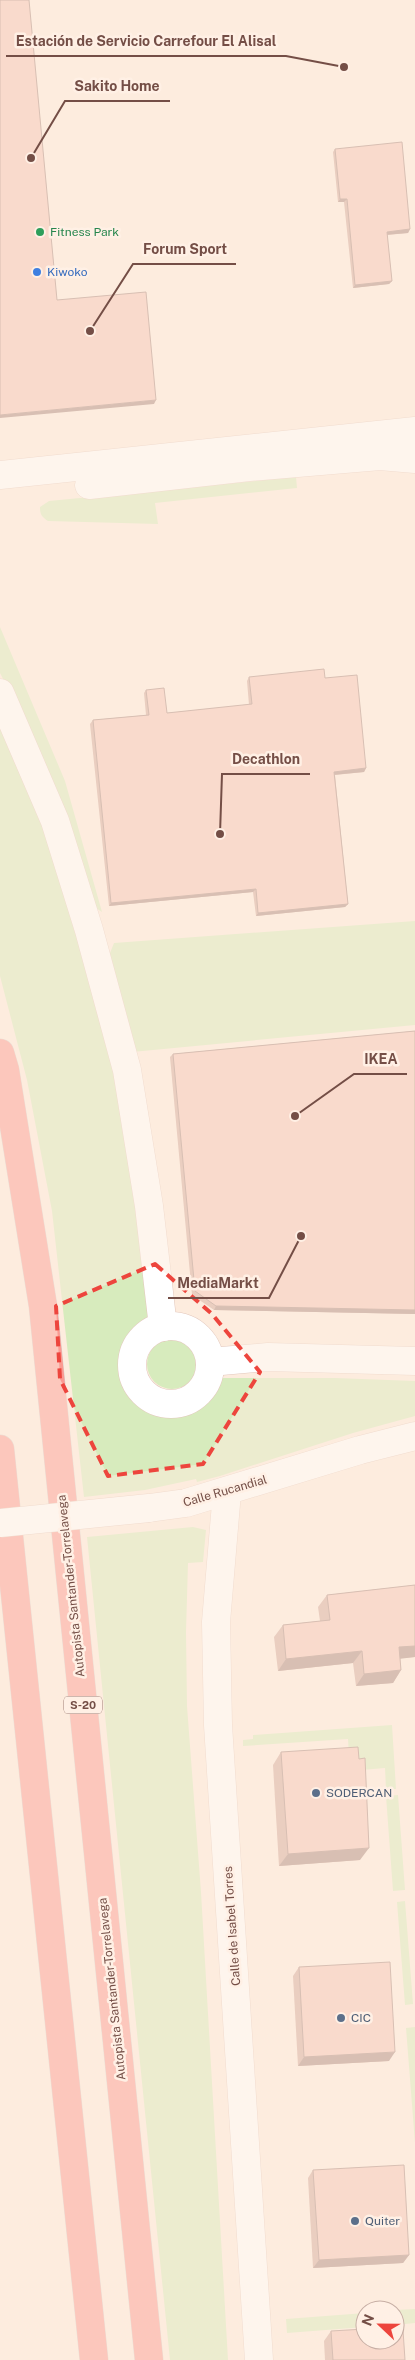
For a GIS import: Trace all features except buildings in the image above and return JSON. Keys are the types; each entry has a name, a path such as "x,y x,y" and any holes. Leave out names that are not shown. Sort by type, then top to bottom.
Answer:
{"highway":[{"name":"Autopista Santander-Torrelavega","path":"0,1053 5,1070 43,1306 149,2360"},
{"path":"0,1449 94,2360"}],"street":[{"path":"0,475 415,431"},
{"path":"0,494 249,467 380,456 415,459"},
{"path":"0,693 55,821 89,930 124,1060 149,1206 163,1327"},
{"path":"176,1326 189,1330 199,1338 207,1349 210,1362 207,1382 193,1398 173,1404 163,1403 144,1394 134,1375 134,1355 144,1337 163,1327 176,1326"},
{"path":"210,1362 268,1357 415,1360"},
{"name":"Calle Rucandial","path":"0,1523 186,1503 360,1450 415,1436"},
{"name":"Calle de Isabel Torres","path":"227,1492 216,1622 218,1725 260,2360"}],"highlighted area":[{"path":"155,1264 212,1314 260,1372 203,1464 108,1476 60,1379 56,1306"}],"green space":[{"path":"296,477 297,488 155,503 158,524 48,521 42,516 40,510 40,507 49,501"},
{"path":"0,627 65,781 102,912 93,906 32,735 0,673"},
{"path":"0,717 44,816 111,1047 141,1217 150,1328 135,1342 128,1357 127,1373 132,1388 142,1401 156,1409 174,1412 193,1407 201,1401 218,1378 335,1378 415,1381 415,1416 353,1433 197,1482 196,1479 145,1490 84,1497 52,1211 27,1080 0,976"},
{"path":"415,921 415,1025 132,1052 108,958 114,943"},
{"path":"172,1339 186,1343 193,1350 197,1364 193,1378 186,1385 172,1389 158,1385 151,1378 147,1364 151,1350 158,1343"},
{"path":"193,1527 206,1530 203,1562 188,1563 186,1632 187,1706 201,1892 228,2360 170,2360 87,1537"},
{"path":"392,1725 396,1789 386,1789 385,1768 350,1771 348,1739 243,1746 243,1740 253,1739 253,1735"},
{"path":"398,1795 405,1890 393,1891 386,1796"},
{"path":"405,1901 413,2004 405,2005 397,1902"},
{"path":"415,2027 415,2143 406,2028"},
{"path":"415,2309 415,2323 405,2324 405,2310"},
{"path":"355,2314 355,2328 287,2333 286,2319"}],"place":[{"name":"Estación de Servicio Carrefour El Alisal","path":"344,67"},
{"name":"Sakito Home","path":"31,158"},
{"name":"Fitness Park","path":"40,232"},
{"name":"Kiwoko","path":"37,272"},
{"name":"Forum Sport","path":"90,331"},
{"name":"Decathlon","path":"220,834"},
{"name":"IKEA","path":"295,1116"},
{"name":"MediaMarkt","path":"301,1236"},
{"name":"SODERCAN","path":"316,1793"},
{"name":"CIC","path":"341,2018"},
{"name":"Quiter","path":"355,2221"}]}
